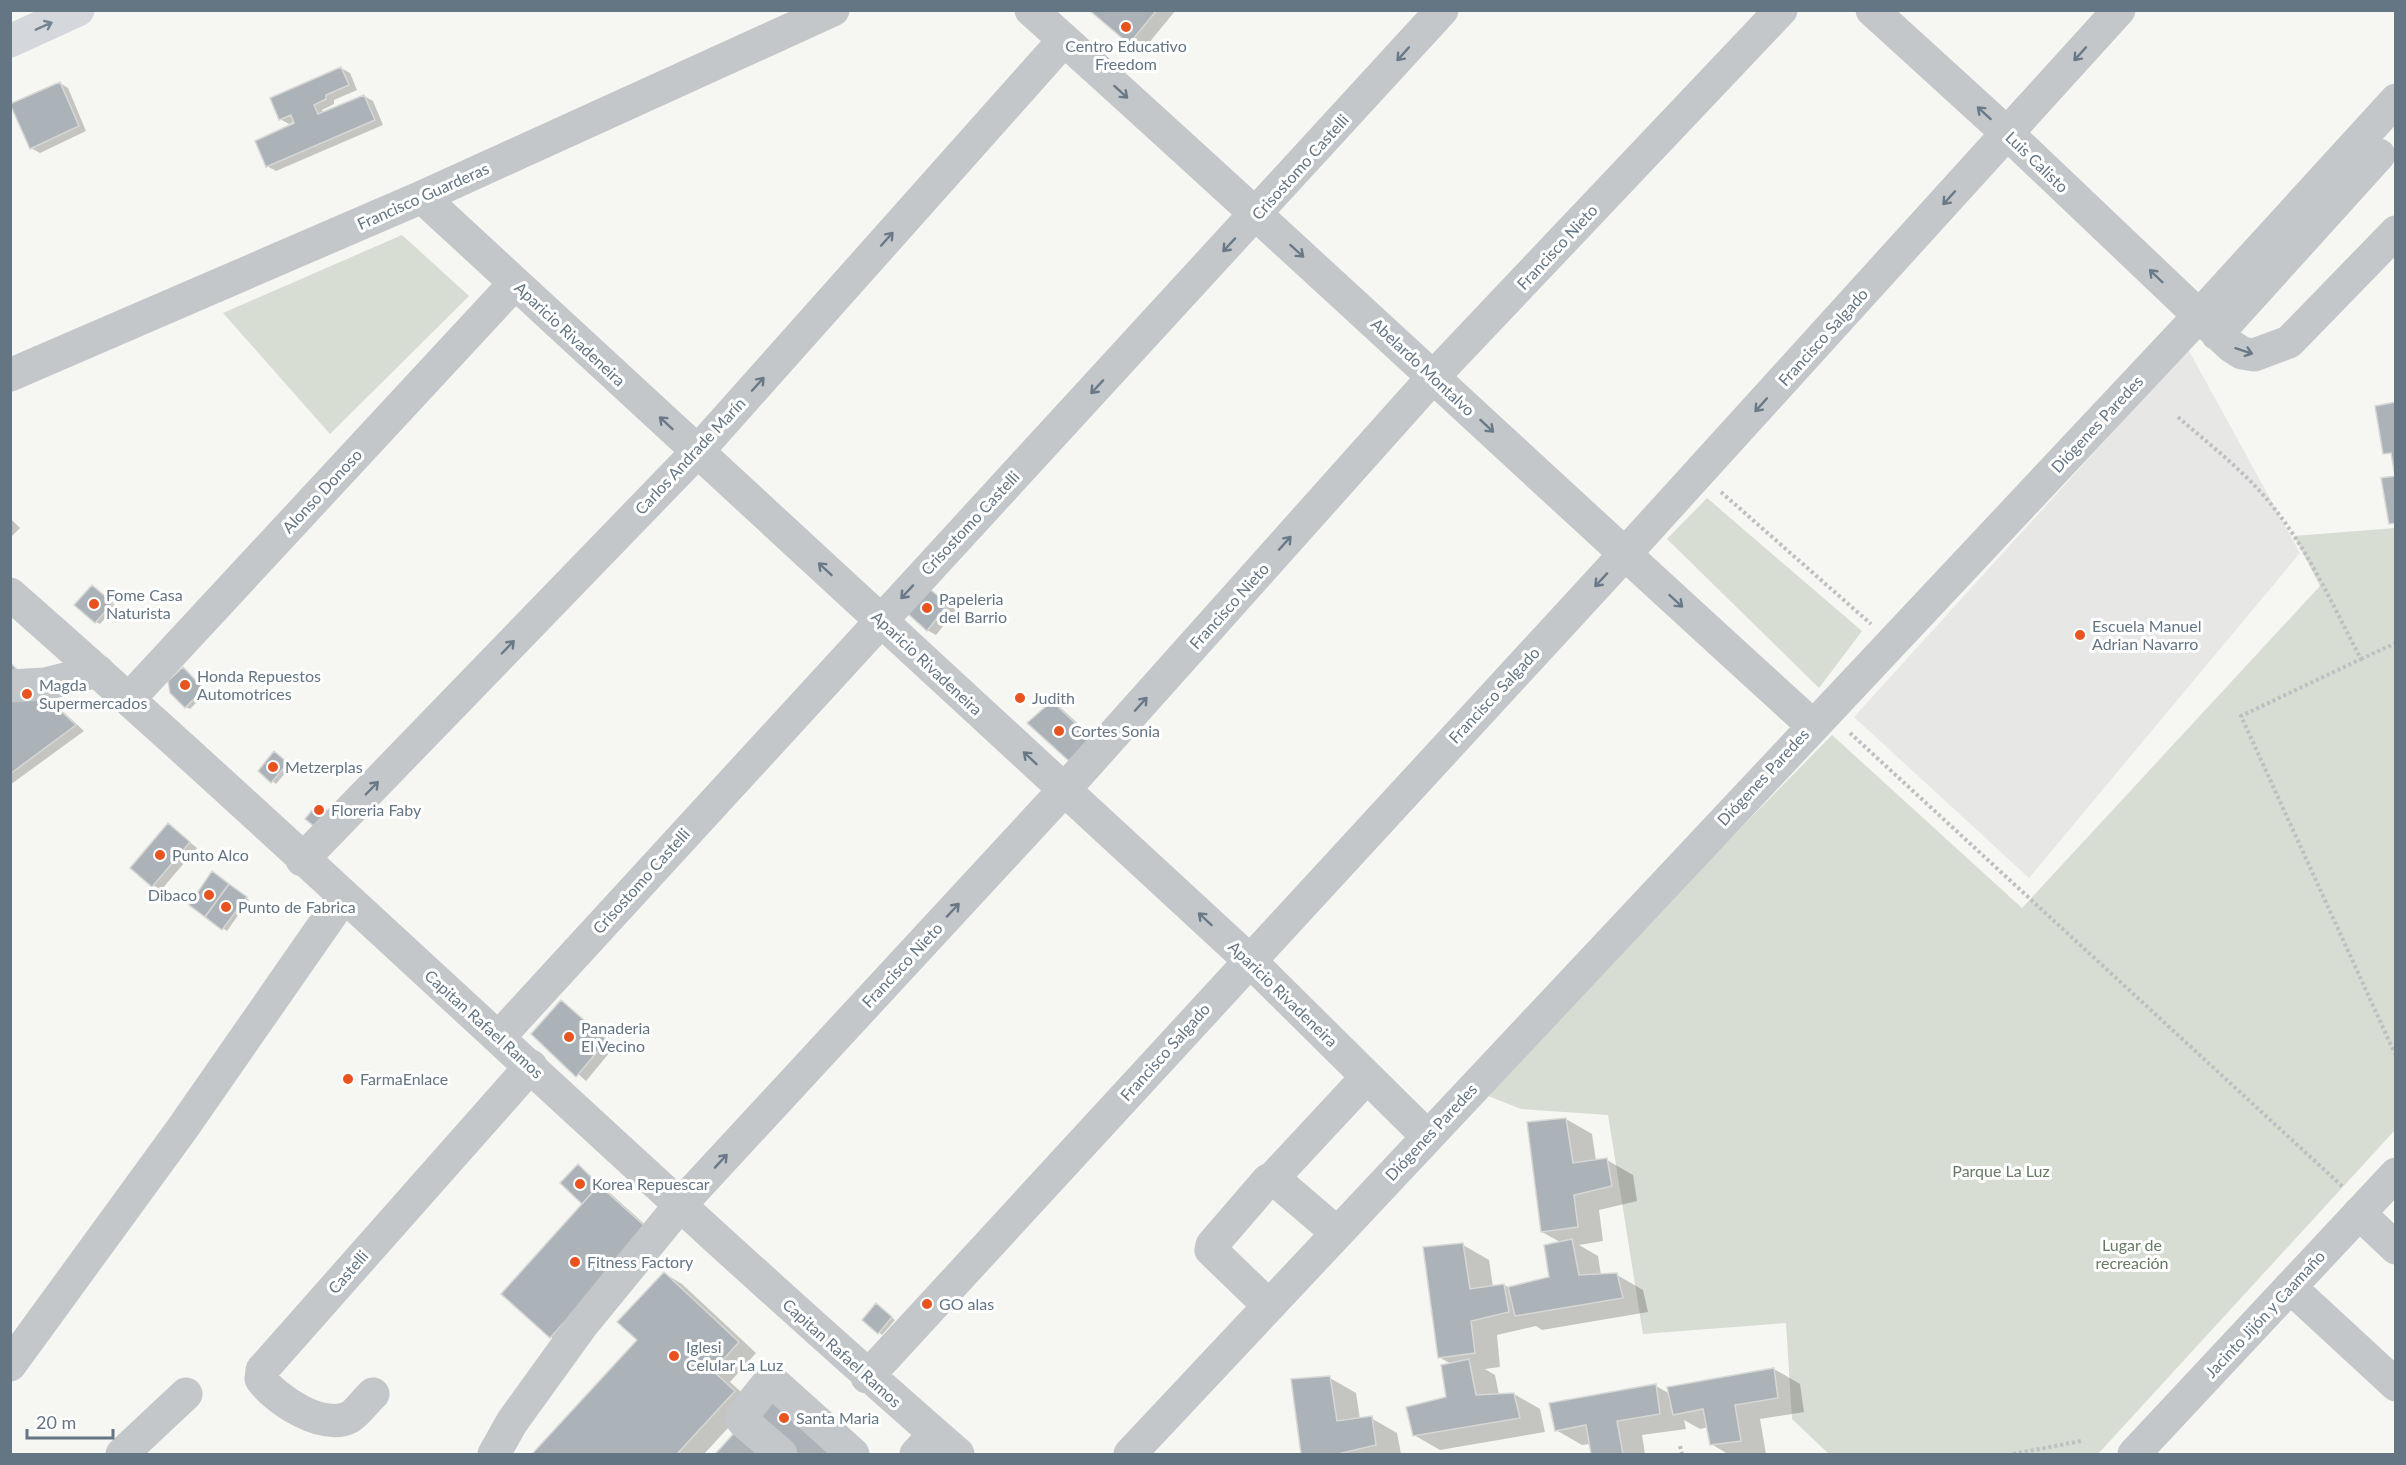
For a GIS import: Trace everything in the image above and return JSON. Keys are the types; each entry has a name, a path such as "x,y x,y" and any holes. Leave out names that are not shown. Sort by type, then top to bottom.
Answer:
{"main road":[{"path":"10,41 78,10"}],"street":[{"name":"Francisco Guarderas","path":"10,375 422,197 832,10"},
{"name":"Abelardo Montalvo","path":"1031,10 1434,376 1624,555 1812,725"},
{"name":"Crisostomo Castelli","path":"498,1037 880,620 1257,214 1442,10"},
{"name":"Francisco Nieto","path":"495,1455 512,1422 582,1325 681,1204 1064,790 1434,376 1781,10"},
{"name":"Luis Calisto","path":"1872,10 2007,134 2207,325 2241,353 2254,355 2289,342 2396,232"},
{"name":"Francisco Salgado","path":"867,1377 1624,555 2119,10"},
{"name":"Carlos Andrade Marín","path":"302,860 697,452 1064,40"},
{"name":"Diógenes Paredes","path":"1130,1455 1812,725 2379,154 2396,100"},
{"name":"Aparicio Rivadeneira","path":"422,197 1249,960 1427,1136"},
{"name":"Alonso Donoso","path":"129,699 515,283"},
{"name":"Capitan Rafael Ramos","path":"10,594 129,699 302,860 681,1204 867,1377 936,1448"},
{"path":"10,686 45,684 98,671"},
{"path":"10,1365 182,1129 344,896"},
{"name":"Castelli","path":"373,1394 349,1417 323,1420 281,1400 261,1379 262,1370 531,1066"},
{"path":"1269,1306 1211,1250 1212,1245 1268,1180 1274,1178 1367,1077"},
{"name":"Jacinto Jijón y Caamaño","path":"2134,1455 2290,1287 2355,1204 2396,1174"},
{"path":"1274,1178 1336,1232"},
{"path":"2355,1204 2396,1248"},
{"path":"2290,1287 2396,1385"},
{"path":"781,1455 742,1422 741,1417 769,1382 774,1383 853,1455"},
{"path":"122,1455 186,1394"}],"path":[{"path":"2178,417 2248,478 2274,507 2301,545 2361,658"},
{"path":"1720,491 1880,633"},
{"path":"2396,643 2241,716 2396,1056"},
{"path":"1845,728 2355,1204"},
{"path":"2013,1455 2081,1442"},
{"path":"1680,1446 1682,1455"}],"shaded area":[{"name":"Escuela Manuel Adrian Navarro","path":"2188,349 2300,553 2029,878 1854,717"}],"green space":[{"path":"402,235 469,296 330,434 223,313"},
{"path":"1707,498 1862,631 1819,688 1667,539"},
{"name":"Parque La Luz","path":"2395,528 2395,1130 2098,1454 1829,1454 1792,1419 1786,1323 1643,1334 1608,1115 1521,1109 1481,1093 1832,735 2022,908 2320,586 2294,536"}],"building":[{"name":"Centro Educativo Freedom","path":"1089,10 1157,10 1129,44"},
{"path":"341,67 349,85 326,95 326,99 314,105 318,114 364,95 375,120 266,167 255,141 294,123 291,115 279,120 270,98"},
{"path":"60,82 79,126 30,149 10,104"},
{"path":"2396,402 2396,523 2389,524 2381,478 2395,476 2391,453 2383,454 2375,406"},
{"name":"Fome Casa Naturista","path":"92,585 113,603 95,623 74,605"},
{"name":"Papeleria del Barrio","path":"927,587 948,604 927,631 906,612"},
{"name":"Magda Supermercados","path":"10,663 76,725 10,774"},
{"name":"Honda Repuestos Automotrices","path":"183,667 204,689 185,708 170,693 168,681"},
{"name":"Cortes Sonia","path":"1052,701 1091,738 1069,761 1027,723"},
{"name":"Metzerplas","path":"274,751 288,763 271,783 258,771"},
{"name":"Floreria Faby","path":"318,803 336,818 320,831 305,819"},
{"name":"Punto Alco","path":"168,823 190,842 152,887 130,868"},
{"name":"Dibaco","path":"212,871 229,884 205,917 189,905"},
{"name":"Punto de Fabrica","path":"229,884 247,897 222,930 205,917"},
{"name":"Panaderia El Vecino","path":"561,1000 607,1040 576,1077 531,1034"},
{"path":"1566,1118 1573,1163 1607,1158 1612,1186 1574,1195 1578,1227 1541,1232 1527,1122"},
{"name":"Korea Repuescar","path":"578,1164 599,1185 582,1204 560,1183"},
{"name":"Fitness Factory","path":"599,1185 648,1229 550,1338 501,1294"},
{"path":"1572,1239 1579,1275 1617,1273 1623,1298 1515,1316 1508,1287 1549,1277 1544,1245"},
{"path":"1463,1243 1470,1289 1504,1284 1509,1312 1471,1321 1475,1353 1438,1358 1423,1247"},
{"name":"Iglesi Celular La Luz","path":"664,1272 739,1342 713,1371 735,1391 677,1454 532,1454 637,1340 617,1322"},
{"path":"876,1303 892,1317 878,1334 862,1320"},
{"path":"1469,1359 1476,1395 1514,1393 1520,1418 1413,1436 1406,1407 1446,1397 1441,1365"},
{"path":"1774,1368 1778,1398 1735,1405 1741,1441 1710,1445 1703,1409 1673,1415 1667,1387"},
{"path":"1330,1376 1337,1421 1372,1416 1376,1445 1338,1454 1301,1454 1291,1379"},
{"name":"Santa Maria","path":"781,1382 859,1454 715,1454"},
{"path":"1656,1384 1660,1414 1617,1421 1623,1454 1591,1454 1586,1425 1555,1431 1549,1403"}],"place":[{"name":"Centro Educativo Freedom","path":"1126,27"},
{"name":"Fome Casa Naturista","path":"94,604"},
{"name":"Papeleria del Barrio","path":"927,608"},
{"name":"Escuela Manuel Adrian Navarro","path":"2080,635"},
{"name":"Honda Repuestos Automotrices","path":"185,685"},
{"name":"Magda Supermercados","path":"27,694"},
{"name":"Judith","path":"1020,698"},
{"name":"Cortes Sonia","path":"1059,731"},
{"name":"Metzerplas","path":"273,767"},
{"name":"Floreria Faby","path":"319,810"},
{"name":"Punto Alco","path":"160,855"},
{"name":"Dibaco","path":"209,895"},
{"name":"Punto de Fabrica","path":"226,907"},
{"name":"Panaderia El Vecino","path":"569,1037"},
{"name":"FarmaEnlace","path":"348,1079"},
{"name":"Korea Repuescar","path":"580,1184"},
{"name":"Fitness Factory","path":"575,1262"},
{"name":"GO alas","path":"927,1304"},
{"name":"Iglesi Celular La Luz","path":"674,1356"},
{"name":"Santa Maria","path":"784,1418"}],"park label":[{"name":"Lugar de recreación","path":"2132,1254"}]}
